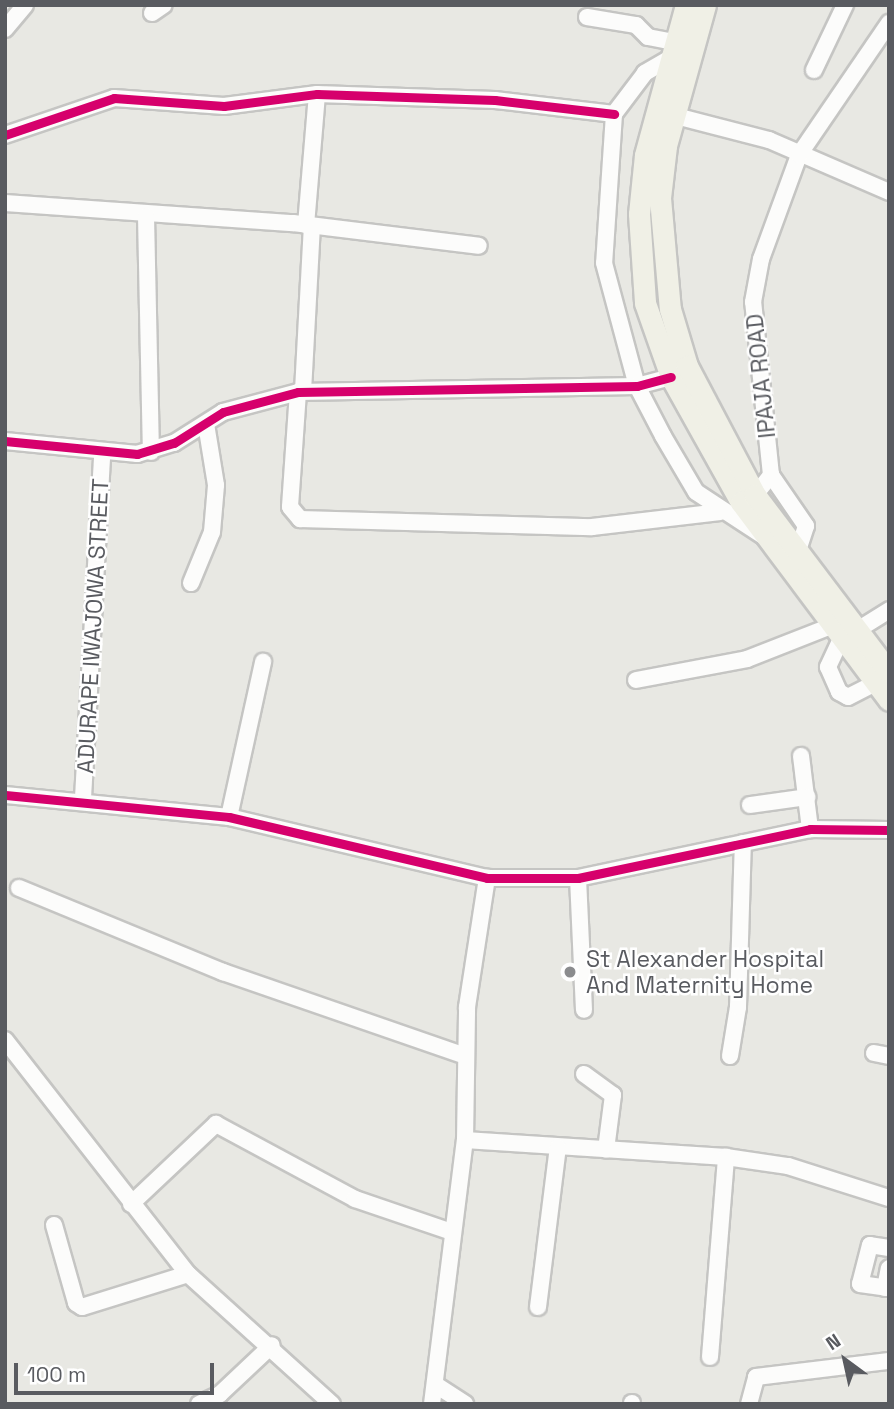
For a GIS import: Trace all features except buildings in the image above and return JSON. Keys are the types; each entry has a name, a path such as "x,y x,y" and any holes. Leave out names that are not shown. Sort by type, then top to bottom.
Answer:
{"main road":[{"path":"686,5 676,50 652,117 639,214 645,303 671,377 748,499 797,551 844,631"},
{"path":"705,5 672,115 660,198 670,309 687,366 768,539 882,677 889,700"}],"street":[{"path":"5,29 26,5"},
{"path":"814,70 845,5"},
{"path":"587,17 636,25 648,37 676,50 645,73 614,114 604,263 637,386 696,492 719,512 768,539"},
{"name":"IPAJA ROAD","path":"771,475 753,302 779,202 799,155 889,23"},
{"path":"5,135 114,98 224,106 317,94 495,100 614,114"},
{"path":"317,94 301,391 290,508 300,519 592,527 719,512"},
{"path":"672,115 709,121 889,192"},
{"path":"5,203 146,216 309,225 479,246"},
{"path":"146,216 151,452"},
{"path":"5,441 102,453 151,452 206,424 223,412 301,391 637,386 671,377"},
{"path":"191,583 213,520 216,485 206,424"},
{"name":"ADURAPE IWAJOWA STREET","path":"83,798 102,453"},
{"path":"748,499 771,475 806,526 797,551"},
{"path":"636,680 747,659 844,631 889,610"},
{"path":"844,631 828,667 839,692 848,697 882,677"},
{"path":"229,817 263,662"},
{"path":"801,756 810,829"},
{"path":"5,795 83,798 229,817 487,878 578,878 810,829 889,830"},
{"path":"750,804 807,797"},
{"path":"730,1056 738,1007 743,843"},
{"path":"432,1404 436,1385 449,1231 465,1140 463,1055 487,878"},
{"path":"578,878 584,1010"},
{"path":"19,888 223,972 463,1055"},
{"path":"5,1040 188,1274 272,1345 332,1404"},
{"path":"584,1074 613,1095 606,1150"},
{"path":"131,1204 216,1124 355,1199 449,1231"},
{"path":"465,1140 726,1157 788,1166 889,1198"},
{"path":"538,1307 558,1147"},
{"path":"710,1357 726,1157"},
{"path":"54,1225 82,1307 188,1274"},
{"path":"889,1248 870,1245 860,1284 887,1288 889,1268"},
{"path":"199,1404 220,1394 272,1345"},
{"path":"749,1404 757,1377 889,1361"},
{"path":"436,1385 465,1404"}],"cycle path":[{"path":"5,135 114,98 224,106 317,94 495,100 614,114"},
{"path":"5,441 137,454 174,443 223,412 298,392 637,386 671,377"},
{"path":"5,795 229,817 487,878 578,878 810,829 889,830"}],"place":[{"name":"St Alexander Hospital And Maternity Home","path":"570,972"}]}
